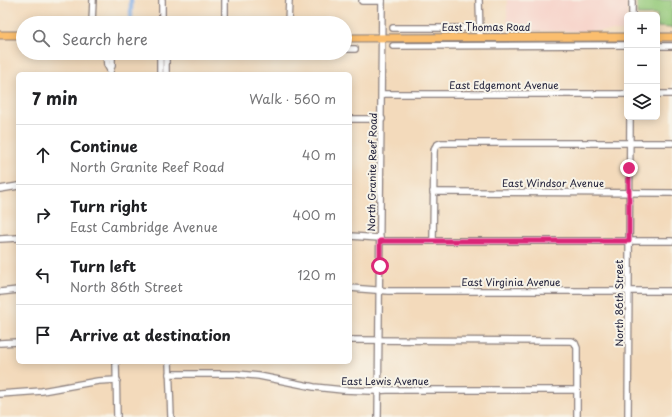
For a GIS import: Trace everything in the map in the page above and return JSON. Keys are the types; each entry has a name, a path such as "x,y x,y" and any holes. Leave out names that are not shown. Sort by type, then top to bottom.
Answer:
{"main road":[{"path":"0,35 16,36"},
{"name":"East Thomas Road","path":"352,38 624,37"},
{"path":"660,37 672,37"}],"street":[{"path":"92,16 93,0"},
{"path":"162,0 162,16"},
{"path":"225,16 226,0"},
{"path":"288,16 289,0"},
{"path":"362,1 382,0"},
{"name":"North Granite Reef Road","path":"378,417 382,0"},
{"path":"479,0 480,37"},
{"path":"632,0 632,12"},
{"name":"East Thomas Road","path":"393,28 480,28"},
{"name":"East Thomas Road","path":"393,46 624,45"},
{"path":"660,46 672,46"},
{"path":"107,60 107,66 110,72"},
{"path":"110,72 112,60"},
{"path":"160,60 160,72"},
{"path":"166,60 166,72"},
{"name":"East Edgemont Avenue","path":"382,94 624,94"},
{"path":"660,94 672,94"},
{"path":"352,119 382,119"},
{"name":"North 86th Street","path":"628,417 630,120"},
{"path":"433,241 434,152 436,145 440,143 672,143"},
{"path":"0,189 16,186"},
{"name":"East Windsor Avenue","path":"433,192 672,192"},
{"path":"352,236 380,240 433,241 672,241"},
{"path":"0,240 16,238"},
{"name":"East Virginia Avenue","path":"352,288 380,290 672,291"},
{"path":"0,292 16,290"},
{"path":"352,340 570,341 575,343 577,348 577,417"},
{"path":"0,343 16,342"},
{"path":"116,364 117,417"},
{"path":"169,364 171,417"},
{"name":"East Lewis Avenue","path":"169,374 237,374 259,376 314,387 343,390 577,390"},
{"path":"0,394 42,392 98,380 117,380"}],"shaded area":[{"path":"507,0 627,0 627,12 624,12 624,30 622,31 507,31"}],"green space":[{"path":"637,0 672,0 672,28 660,27 660,12 637,12"}],"waterway":[{"path":"131,0 131,16"}],"route":[{"path":"380,266 380,241 629,241 629,168"}]}
